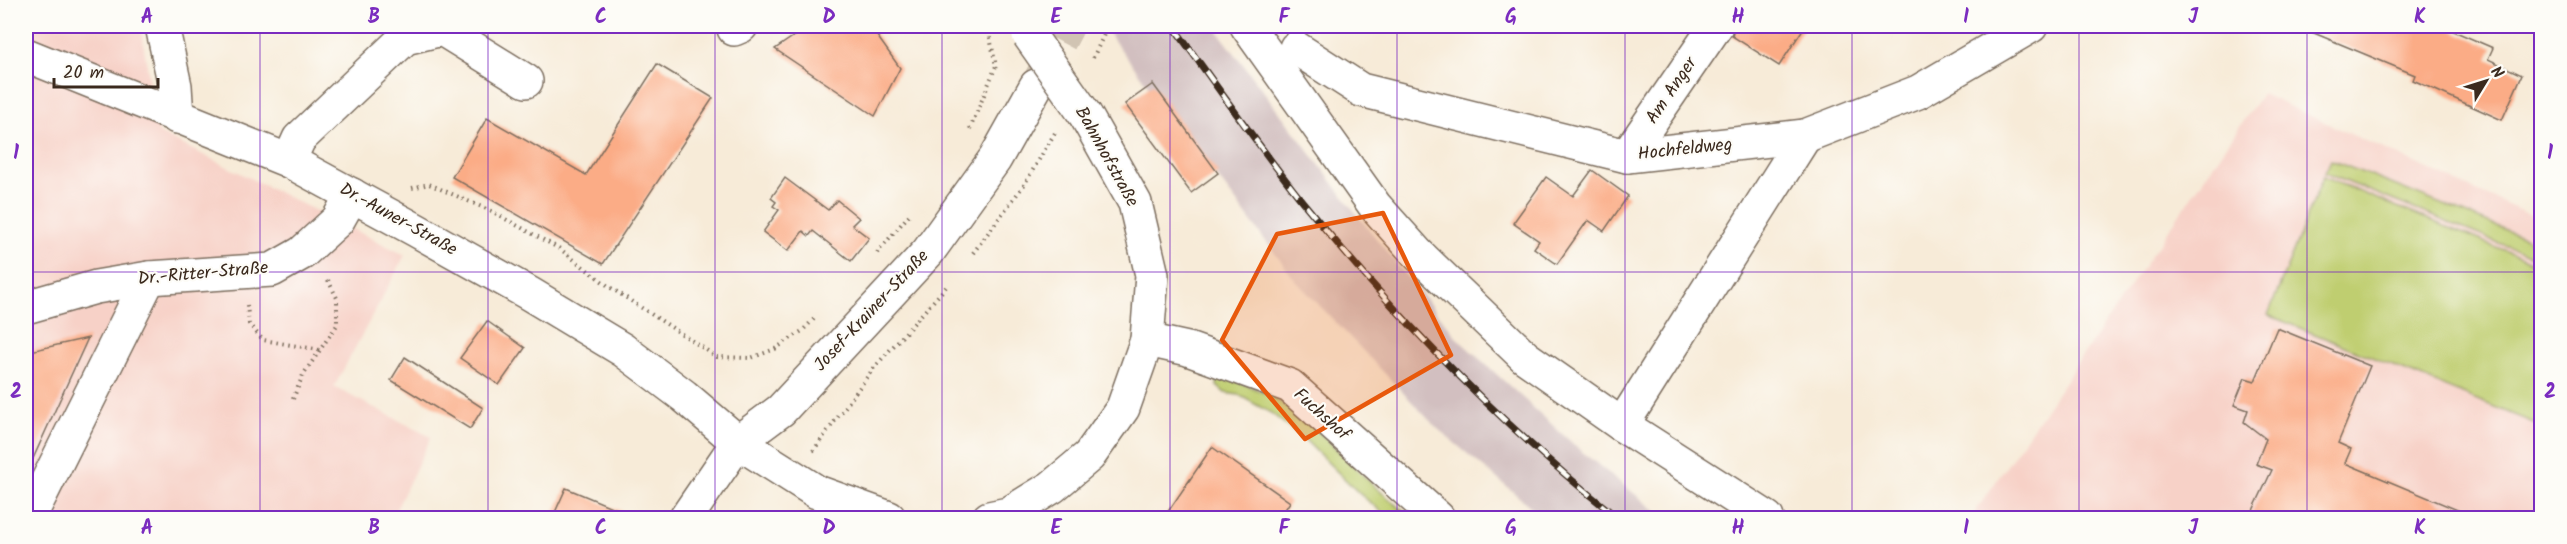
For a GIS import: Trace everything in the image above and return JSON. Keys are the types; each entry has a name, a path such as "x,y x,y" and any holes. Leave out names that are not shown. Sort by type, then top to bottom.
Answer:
{"street":[{"path":"162,26 175,86 177,117"},
{"path":"1246,26 1375,206 1418,254 1525,357 1622,425 1767,519"},
{"name":"Hochfeldweg","path":"1296,48 1361,90 1627,156 1805,136 1918,92 1995,39 2031,26"},
{"name":"Am Anger","path":"1627,156 1712,27"},
{"path":"289,161 299,139 405,38 442,29 526,81"},
{"name":"Bahnhofstraße","path":"989,519 1008,514 1052,487 1089,456 1123,408 1147,340 1152,275 1135,202 1086,116 1026,30"},
{"name":"Dr.-Auner-Straße","path":"26,54 289,161 352,195 531,294 605,339 684,396 738,442"},
{"name":"Josef-Krainer-Straße","path":"686,519 738,442 781,410 928,252 995,159 1036,86"},
{"path":"1622,425 1805,136"},
{"name":"Dr.-Ritter-Straße","path":"26,307 96,287 149,278 272,270 302,253 338,220 352,195"},
{"path":"29,519 149,278"},
{"name":"Fuchshof","path":"1147,340 1188,349 1290,386 1438,519"},
{"path":"738,442 817,492 889,519"}],"path":[{"path":"969,131 996,66 989,33 984,26"},
{"path":"1093,58 1108,26"},
{"path":"403,184 413,189 429,184 491,210 560,249 610,288 717,357 751,358 775,349 802,332 819,315"},
{"path":"874,255 912,211"},
{"path":"293,399 303,375 337,326 337,298 328,280"},
{"path":"247,304 249,324 263,340 320,350"}],"highlighted area":[{"path":"1383,213 1451,355 1305,439 1222,340 1277,234"}],"shaded area":[{"path":"26,26 140,26 159,133 405,255 334,387 431,437 392,518 26,518"},
{"path":"1103,26 1214,26 1358,216 1459,340 1582,452 1665,518 1544,518 1438,429 1296,281"},
{"path":"2262,94 2541,220 2541,518 1971,518"}],"green space":[{"path":"2331,160 2541,244 2541,260 2325,173"},
{"path":"2323,177 2541,265 2541,426 2268,315"},
{"path":"1218,376 1265,393 1302,418 1371,483 1413,518 1389,518 1360,494 1305,440 1271,413 1239,395 1225,393 1217,386"}],"building":[{"path":"809,26 870,26 900,68 875,116 775,49"},
{"path":"1734,26 1805,26 1779,66 1732,36"},
{"path":"2297,26 2442,26 2493,48 2488,59 2522,75 2502,120 2413,80 2415,75"},
{"path":"657,64 713,98 603,264 452,177 487,118 586,175"},
{"path":"1153,84 1218,173 1191,193 1125,104"},
{"path":"1592,170 1628,196 1604,231 1588,220 1557,264 1534,248 1539,241 1513,223 1546,177 1573,196"},
{"path":"785,178 828,210 837,200 859,218 852,225 869,238 851,261 813,231 809,236 803,231 788,251 763,232 779,210 773,206 776,202 771,198"},
{"path":"487,321 525,348 499,385 460,358"},
{"path":"2277,328 2370,366 2338,443 2351,449 2345,463 2479,519 2249,519 2272,470 2256,464 2266,439 2244,422 2248,410 2234,405 2245,378 2255,381"},
{"path":"88,338 26,474 26,352"},
{"path":"405,357 483,408 470,429 391,380"},
{"path":"1212,447 1290,502 1279,519 1163,519"},
{"path":"566,488 638,518 638,519 552,519"}],"tunnel":[{"path":"1037,85 1068,26"}],"railway":[{"path":"1173,26 1302,201 1412,328 1532,446 1618,518"}]}
